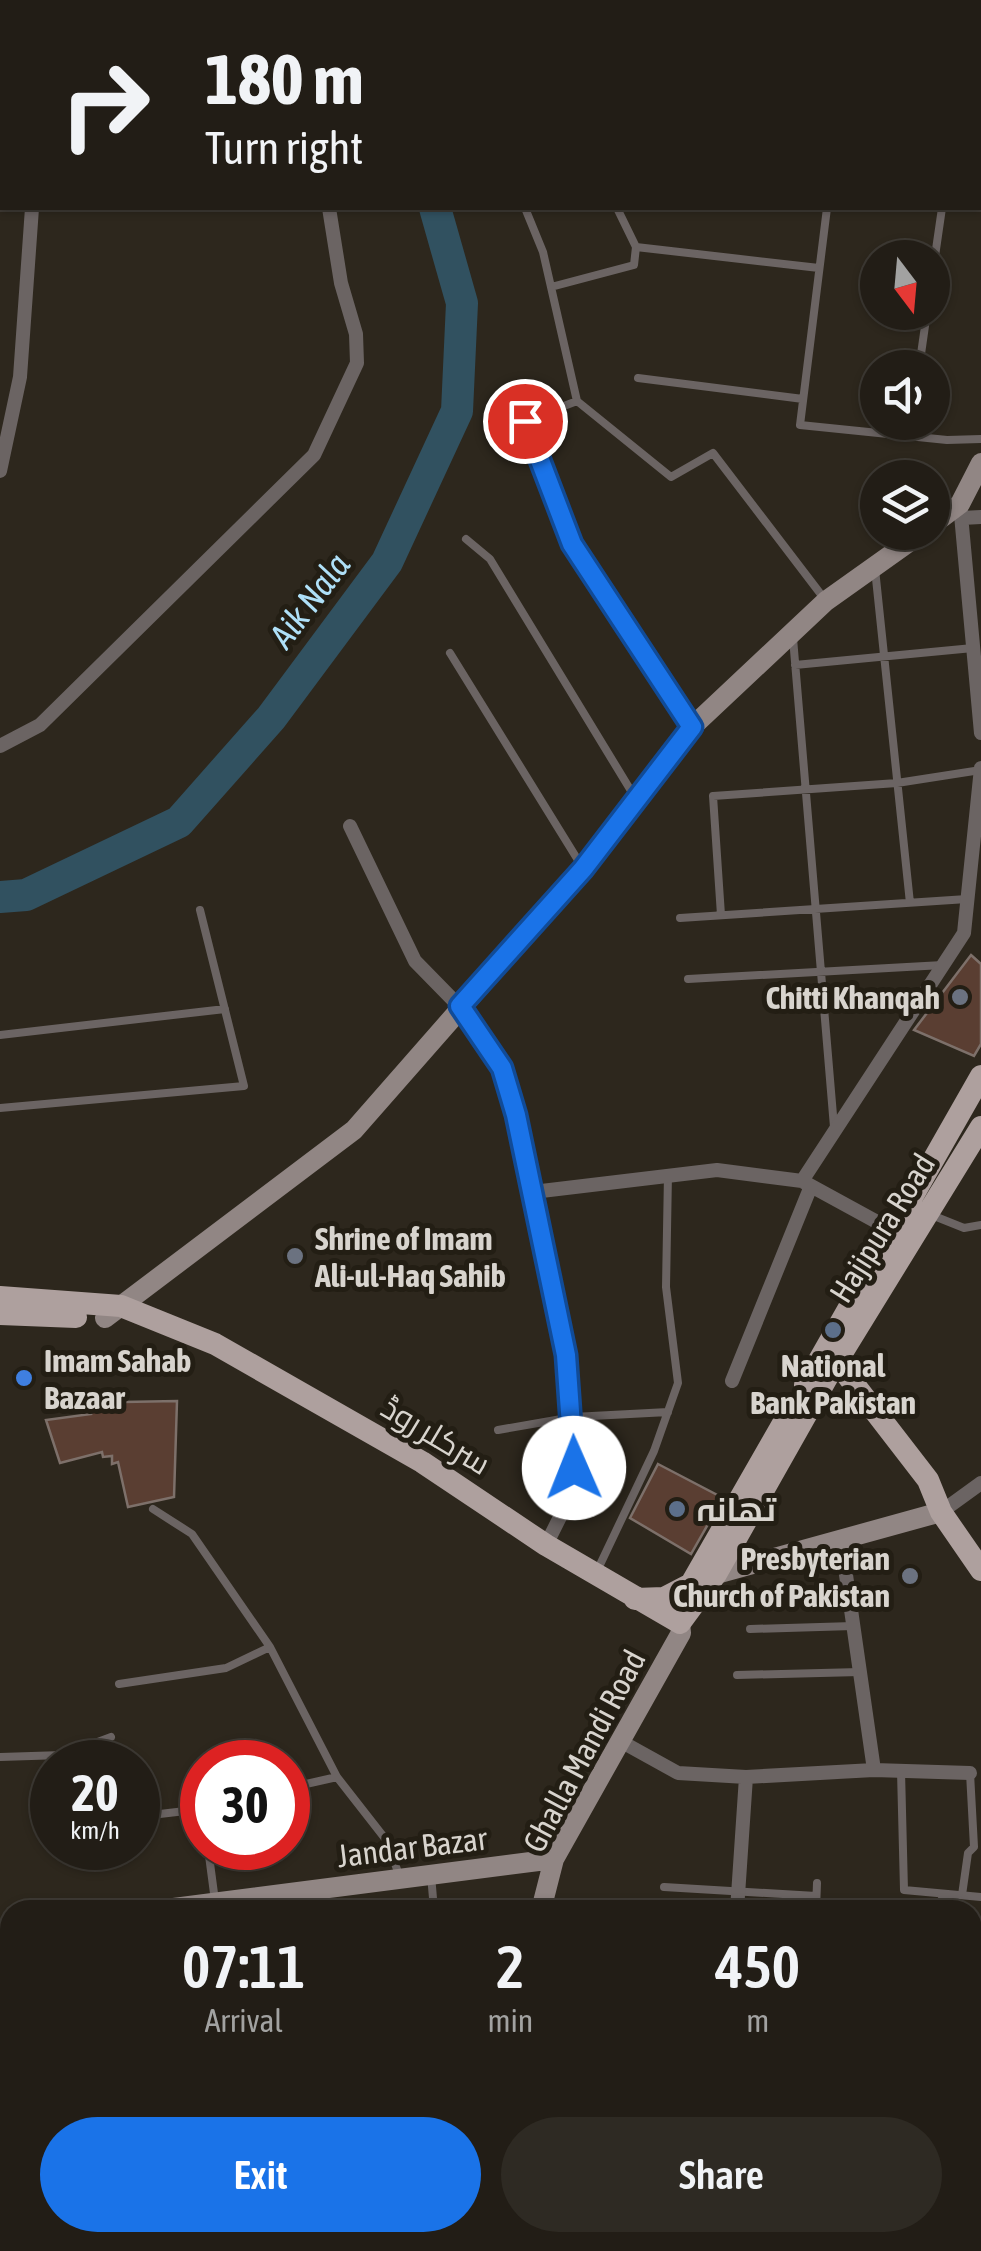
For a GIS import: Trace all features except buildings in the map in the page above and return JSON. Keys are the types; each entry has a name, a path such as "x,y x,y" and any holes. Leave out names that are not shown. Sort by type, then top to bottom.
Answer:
{"main road":[{"path":"680,1622 716,1574 831,1354 891,1229 981,1076"},
{"name":"Hajipura Road","path":"831,1354 913,1241 981,1127"},
{"name":"سرکلر روڈ","path":"0,1297 150,1319 215,1344 422,1462 546,1545 635,1600 680,1622"},
{"name":"سرکلر روڈ","path":"0,1314 113,1312"},
{"path":"831,1354 928,1480 941,1512 981,1570"},
{"path":"635,1600 664,1598 691,1584 831,1354"},
{"path":"941,1512 981,1540"}],"street":[{"path":"0,471 20,377 32,210"},
{"path":"0,746 40,724 314,455 357,363 356,334 341,283 330,210"},
{"path":"0,377 20,377"},
{"path":"525,421 572,544 692,727"},
{"path":"981,463 961,511 981,733"},
{"path":"950,517 961,511 981,517"},
{"path":"113,1312 354,1130 583,869 638,803 692,727 826,601 898,550"},
{"path":"732,1381 807,1184 835,1131 964,934 981,769"},
{"path":"350,826 414,961 460,1006 502,1068 533,1192 566,1355 573,1417 574,1468 563,1511 546,1545"},
{"path":"533,1192 717,1170 807,1184 913,1241"},
{"path":"716,1574 941,1512 981,1483"},
{"path":"842,1540 874,1770"},
{"name":"Ghalla Mandi Road","path":"544,1900 554,1859 681,1633 680,1622"},
{"path":"622,1742 678,1773 746,1777 874,1770 970,1772"},
{"path":"738,1900 746,1777"},
{"name":"Jandar Bazar","path":"310,1900 400,1879 554,1859"}],"lane":[{"path":"526,210 551,287 577,401 671,477 713,453 826,601"},
{"path":"551,287 634,265 636,247 618,210"},
{"path":"827,210 800,426 860,432"},
{"path":"937,240 942,210"},
{"path":"636,247 819,268"},
{"path":"638,378 804,398"},
{"path":"525,421 577,401"},
{"path":"950,437 981,438"},
{"path":"466,540 490,559 638,803"},
{"path":"874,567 910,903"},
{"path":"793,634 835,1131"},
{"path":"795,664 973,648"},
{"path":"450,653 583,869"},
{"path":"721,915 713,796 898,783 981,769"},
{"path":"680,918 968,898"},
{"path":"0,1108 244,1086 200,910"},
{"path":"688,979 943,965"},
{"path":"0,1035 225,1009"},
{"path":"596,1575 678,1383 666,1287 668,1174"},
{"path":"930,1214 964,1228 981,1225"},
{"path":"498,1430 573,1417 668,1412"},
{"path":"154,1509 192,1534 270,1647 336,1777 388,1841 400,1879"},
{"path":"750,1628 853,1626"},
{"path":"119,1684 226,1668 270,1647"},
{"path":"737,1675 860,1672"},
{"path":"0,1757 63,1755 112,1737"},
{"path":"901,1771 904,1890 981,1897"},
{"path":"962,1895 968,1852 974,1847 970,1772"},
{"path":"310,1783 336,1777"},
{"path":"211,1870 214,1900"},
{"path":"430,1875 433,1900"},
{"path":"816,1900 817,1883"},
{"path":"664,1887 816,1896"},
{"path":"942,1900 943,1894"}],"waterway":[{"name":"Aik Nala","path":"0,897 26,895 179,822 271,718 387,562 457,411 462,303 436,210"}],"place":[{"name":"Chitti Khanqah","path":"960,997"},
{"name":"Shrine of Imam Ali-ul-Haq Sahib","path":"295,1256"},
{"name":"National Bank Pakistan","path":"833,1330"},
{"name":"Imam Sahab Bazaar","path":"24,1378"},
{"name":"تھانہ","path":"677,1509"},
{"name":"Presbyterian Church of Pakistan","path":"910,1576"}],"route":[{"path":"525,421 572,544 692,727 638,803 460,1006 502,1068 516,1115 566,1355 574,1468"}]}
